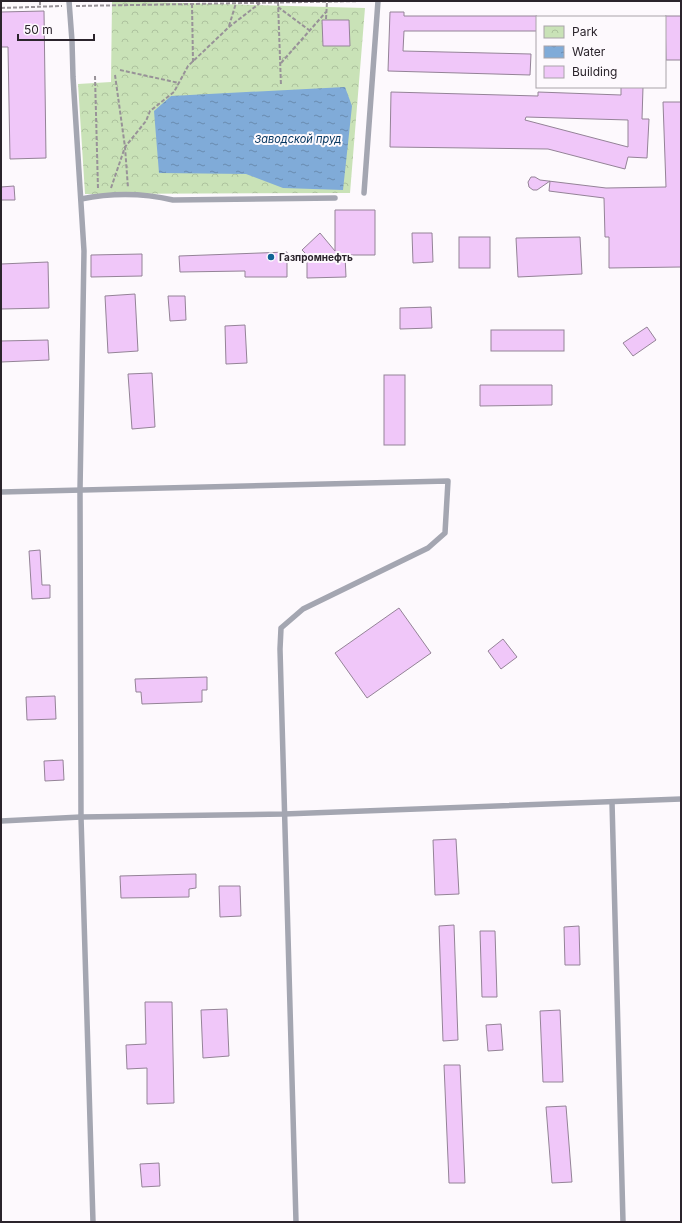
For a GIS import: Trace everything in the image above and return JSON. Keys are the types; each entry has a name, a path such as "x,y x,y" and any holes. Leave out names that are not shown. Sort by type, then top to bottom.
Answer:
{"lane":[{"path":"364,193 378,1"},
{"path":"69,3 84,251 80,490 81,817 93,1222"},
{"path":"81,199 109,195 154,196 173,200 335,198"},
{"path":"1,492 448,481 445,533 434,543 428,548 303,609 281,628 280,649 284,814 296,1222"},
{"path":"1,820 81,817 284,814 681,799"},
{"path":"612,802 623,1222"}],"path":[{"path":"40,1 40,6"},
{"path":"1,8 69,3 192,4 203,2 261,3 364,1"},
{"path":"278,2 281,86"},
{"path":"326,2 326,19"},
{"path":"229,27 236,3"},
{"path":"109,195 125,147 146,121 150,111 174,92 188,66 229,27 261,3"},
{"path":"192,4 193,62"},
{"path":"278,7 308,30"},
{"path":"280,64 308,30 326,12"},
{"path":"120,70 179,83"},
{"path":"115,75 125,147 129,195"},
{"path":"95,76 99,196"}],"green space":[{"path":"112,1 365,8 350,193 85,194 78,84 111,82"}],"water":[{"name":"Заводской пруд","path":"345,87 352,106 343,190 283,188 246,174 159,173 154,111 171,96"}],"building":[{"path":"44,11 46,158 10,159 8,47 1,47 1,12"},
{"path":"390,12 404,12 404,16 536,16 536,31 404,31 403,51 531,54 530,75 388,71"},
{"path":"666,16 681,16 681,60 666,60"},
{"path":"322,20 349,20 350,46 323,46"},
{"path":"621,88 643,88 642,119 649,119 647,158 628,157 625,169 548,149 390,147 391,92 538,96 538,92 621,95","holes":["526,117 628,120 628,147 525,120"]},
{"path":"663,102 681,102 681,267 609,268 609,237 605,237 604,198 549,191 550,181 606,188 666,187"},
{"path":"531,177 550,181 537,190 533,190 529,187 528,182"},
{"path":"14,186 15,200 1,200 1,187"},
{"path":"335,210 375,210 375,255 345,255 346,277 307,278 307,255 302,250 320,233 335,251"},
{"path":"412,233 432,233 433,262 413,263"},
{"path":"459,237 490,237 490,268 459,268"},
{"path":"580,237 582,274 518,277 516,238"},
{"path":"287,252 287,277 245,277 245,271 180,272 179,256"},
{"path":"142,254 142,276 91,277 91,255"},
{"path":"48,262 49,308 1,309 1,264"},
{"path":"135,294 138,351 108,353 105,296"},
{"path":"168,296 185,296 186,320 170,321"},
{"path":"431,307 432,328 400,329 400,308"},
{"path":"245,325 247,363 226,364 225,326"},
{"path":"647,327 656,340 633,356 623,343"},
{"path":"491,330 564,330 564,351 491,351"},
{"path":"48,340 49,360 1,362 1,341"},
{"path":"152,373 155,427 132,429 128,374"},
{"path":"384,375 405,375 405,445 384,445"},
{"path":"480,385 552,385 552,405 480,406"},
{"path":"40,550 42,585 50,585 50,598 32,599 29,551"},
{"path":"399,608 431,653 367,698 335,653"},
{"path":"503,639 517,657 501,669 488,651"},
{"path":"207,677 207,690 202,690 202,702 142,704 141,692 136,692 135,679"},
{"path":"55,696 56,719 27,720 26,697"},
{"path":"63,760 64,780 45,781 44,761"},
{"path":"456,839 459,894 435,895 433,840"},
{"path":"196,874 196,888 189,889 189,897 121,898 120,876"},
{"path":"219,886 240,886 241,916 220,917"},
{"path":"454,925 458,1040 443,1041 439,926"},
{"path":"579,926 580,965 565,965 564,927"},
{"path":"480,931 495,931 497,997 482,997"},
{"path":"145,1002 172,1002 174,1103 147,1104 147,1068 127,1069 126,1045 146,1044"},
{"path":"227,1009 229,1056 203,1058 201,1010"},
{"path":"560,1010 563,1082 543,1082 540,1011"},
{"path":"501,1024 503,1050 488,1051 486,1025"},
{"path":"444,1065 460,1065 465,1183 449,1183"},
{"path":"566,1106 572,1182 552,1183 546,1107"},
{"path":"159,1163 160,1186 142,1187 140,1164"}],"place":[{"name":"Газпромнефть","path":"271,257"}]}
